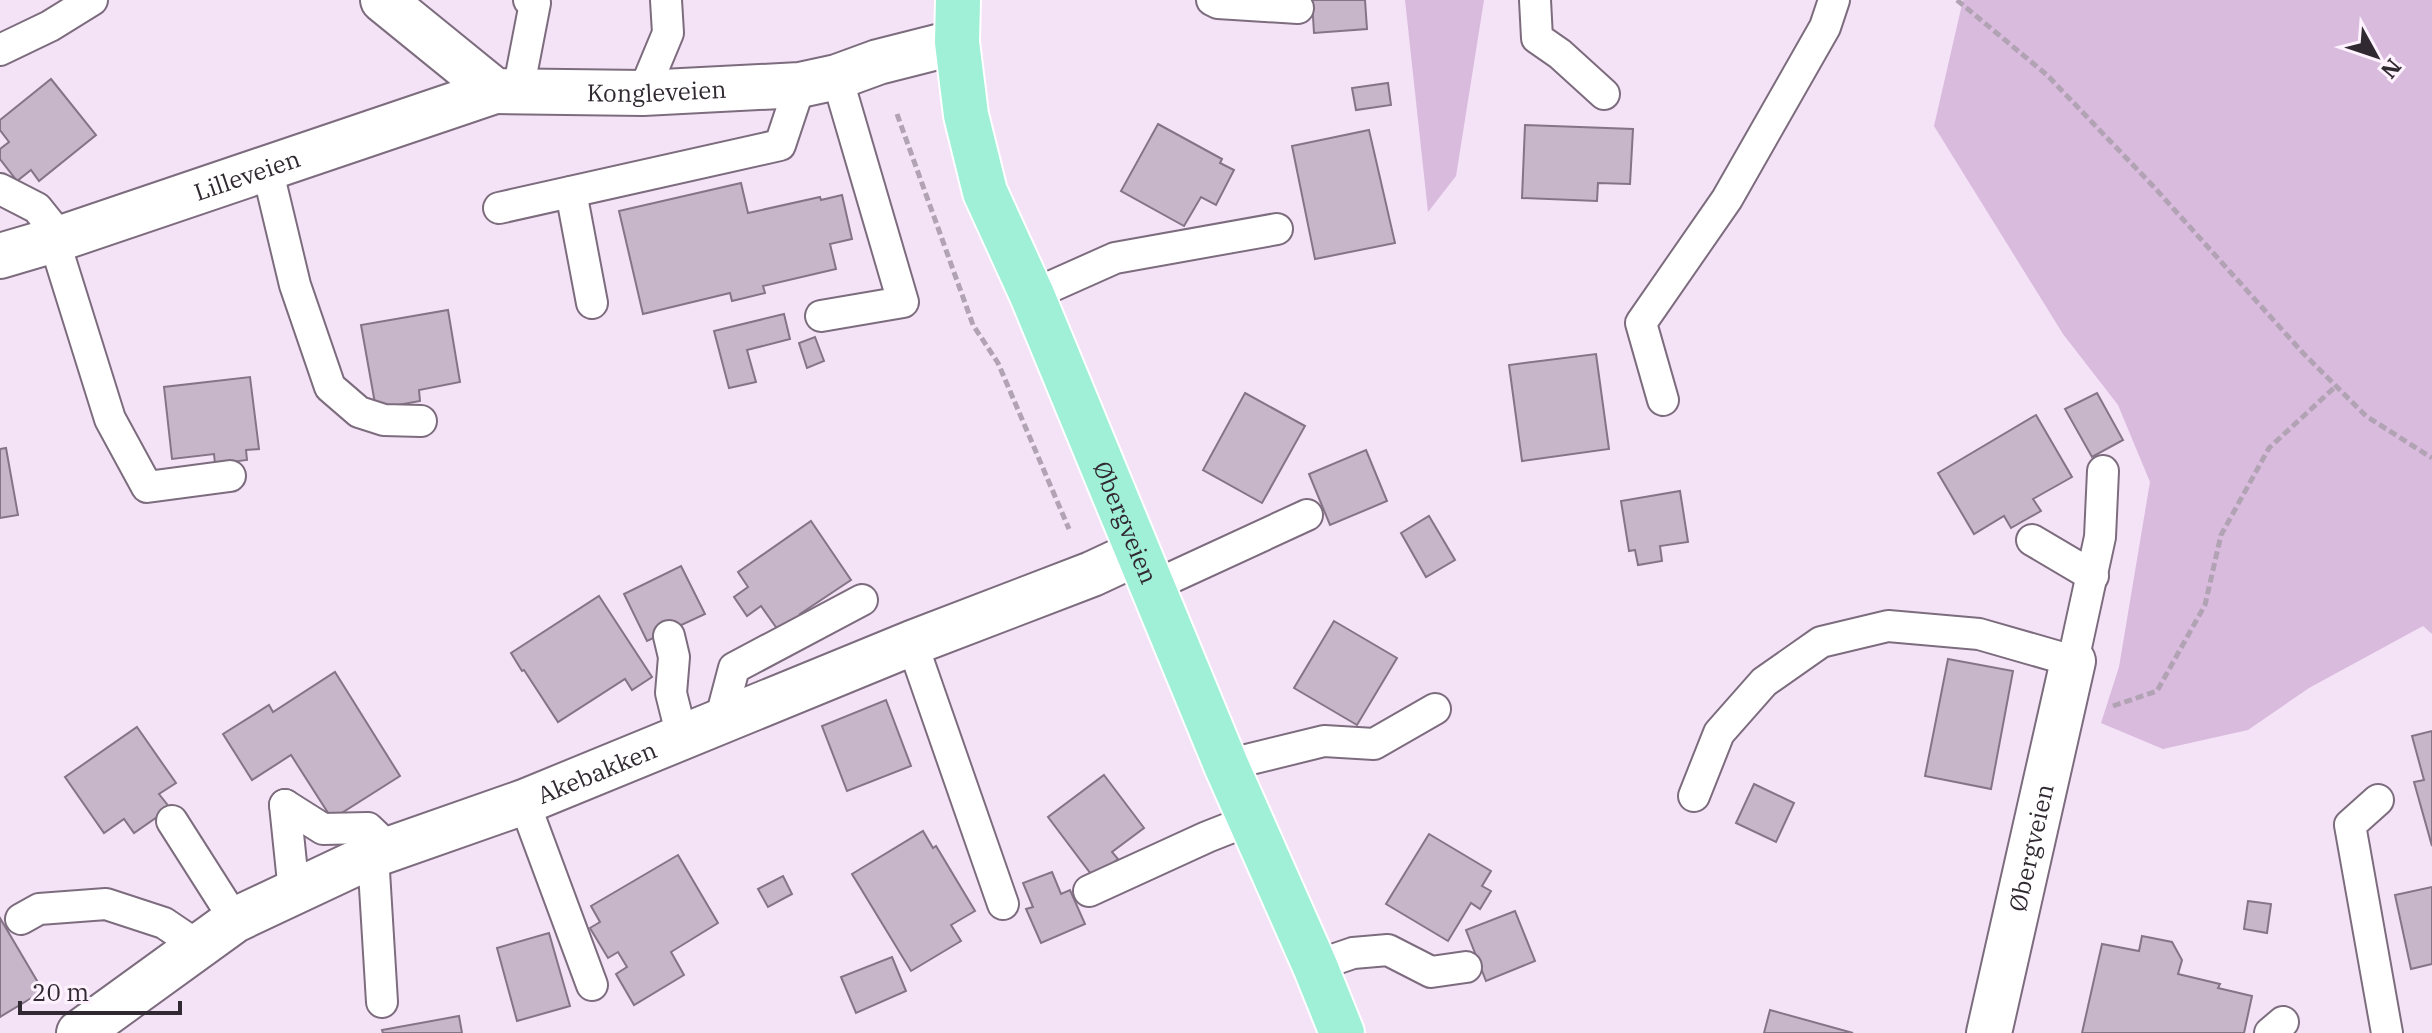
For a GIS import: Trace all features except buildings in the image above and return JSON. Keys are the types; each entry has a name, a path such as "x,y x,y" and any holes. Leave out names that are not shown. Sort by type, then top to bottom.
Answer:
{"main road":[{"name":"Øbergveien","path":"962,11 966,115 985,192 1032,295 1144,570 1342,1033"}],"street":[{"path":"383,0 506,91"},
{"name":"Kongleveien","path":"506,91 643,93 819,81 878,62 962,11"},
{"name":"Lilleveien","path":"0,256 506,91"},
{"name":"Akebakken","path":"79,1033 235,920 382,852 524,802 912,643 1092,574 1144,570"},
{"name":"Øbergveien","path":"1989,1033 2073,661"}],"lane":[{"path":"0,50 50,26 92,0"},
{"path":"506,91 535,3 529,0"},
{"path":"643,93 668,33 666,0"},
{"path":"1212,0 1218,3 1298,8"},
{"path":"1535,0 1537,38 1560,54 1604,94"},
{"path":"1663,400 1641,323 1727,199 1825,27 1834,0"},
{"path":"499,208 780,145 819,81"},
{"path":"819,81 903,302 821,316"},
{"path":"267,168 295,285 330,387 359,412 384,420 421,421"},
{"path":"0,189 37,208 58,239 110,419 147,487 230,476"},
{"path":"571,192 592,303"},
{"path":"1032,295 1115,258 1277,229"},
{"path":"1694,796 1719,733 1764,682 1821,642 1888,626 1979,634 2073,661 2100,537 2103,471"},
{"path":"1144,570 1307,515"},
{"path":"2032,540 2093,576"},
{"path":"669,636 674,657 671,693 701,729 734,668 862,600"},
{"path":"912,643 1003,904"},
{"path":"1226,765 1324,741 1374,744 1435,709"},
{"path":"2378,800 2350,825 2387,1033"},
{"path":"524,802 592,985"},
{"path":"294,892 285,805 323,829 368,828 382,852 382,1002"},
{"path":"1089,891 1250,820"},
{"path":"172,821 235,920"},
{"path":"21,919 39,909 106,904 164,923 198,946"},
{"path":"1315,966 1353,953 1388,950 1431,972 1466,967"}],"path":[{"path":"1957,0 2047,75 2154,187 2303,353 2366,416 2432,458"},
{"path":"878,62 973,325 998,363 1065,521 1092,574"},
{"path":"2059,725 2157,691 2205,605 2221,535 2269,448 2336,386"}],"shaded area":[{"path":"1405,0 1484,0 1456,176 1428,212"},
{"path":"1963,0 2432,0 2432,634 2423,626 2309,688 2248,730 2163,749 2101,723 2119,667 2150,482 2118,405 2063,334 1934,126"}]}
